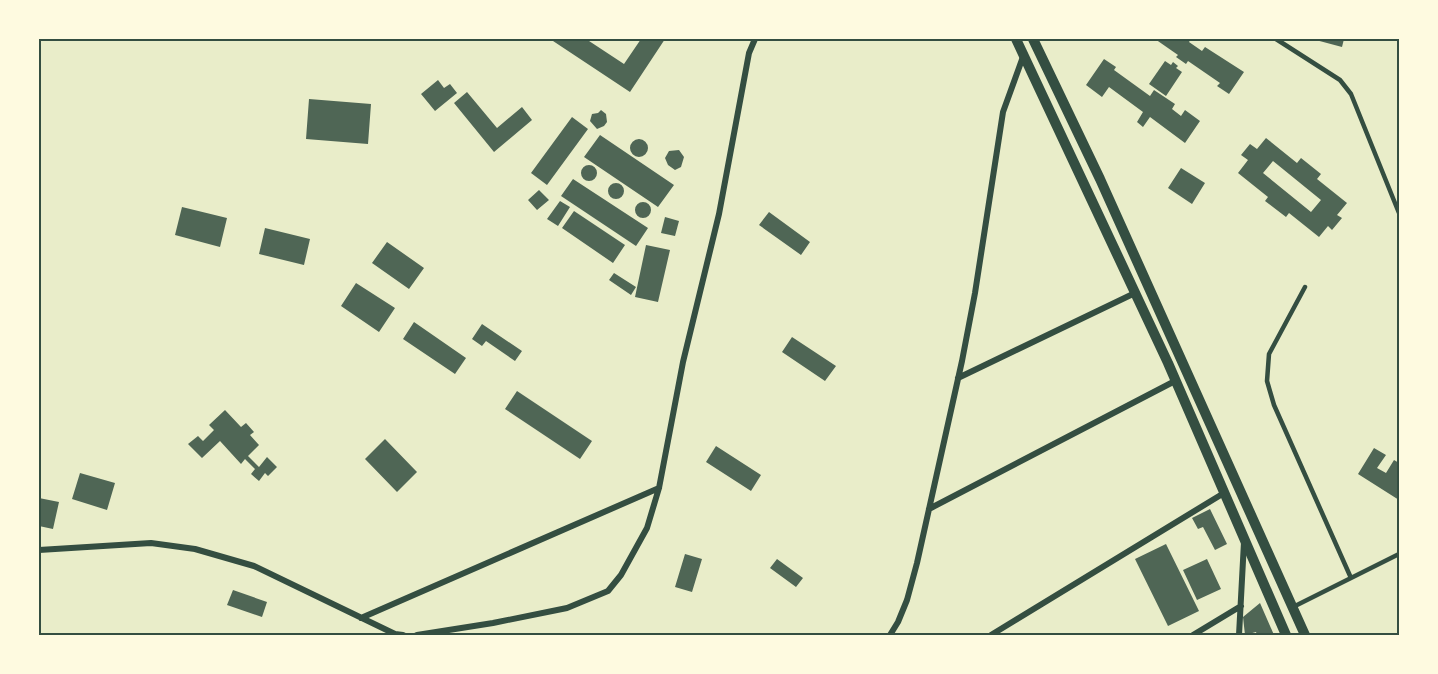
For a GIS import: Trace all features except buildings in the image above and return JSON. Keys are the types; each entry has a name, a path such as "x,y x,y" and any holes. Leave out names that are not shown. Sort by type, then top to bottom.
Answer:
{"street":[{"path":"417,635 493,624 567,608 608,591 621,575 647,528 659,488 683,362 718,214 749,53 755,39"},
{"path":"1016,39 1136,293 1286,635"},
{"path":"1032,39 1095,169 1305,635"},
{"path":"890,635 907,600 929,509 975,293 1003,112 1024,54"},
{"path":"958,378 1136,293"},
{"path":"929,509 1175,381"},
{"path":"361,618 659,488"},
{"path":"991,635 1224,493"},
{"path":"1239,635 1244,542"},
{"path":"39,550 151,543 195,549 254,566 395,634 404,635"},
{"path":"1193,635 1241,606"}],"lane":[{"path":"1276,39 1340,80 1352,94 1399,213"},
{"path":"1305,287 1269,354 1267,381 1274,405 1351,578"},
{"path":"1293,607 1399,554"}]}
